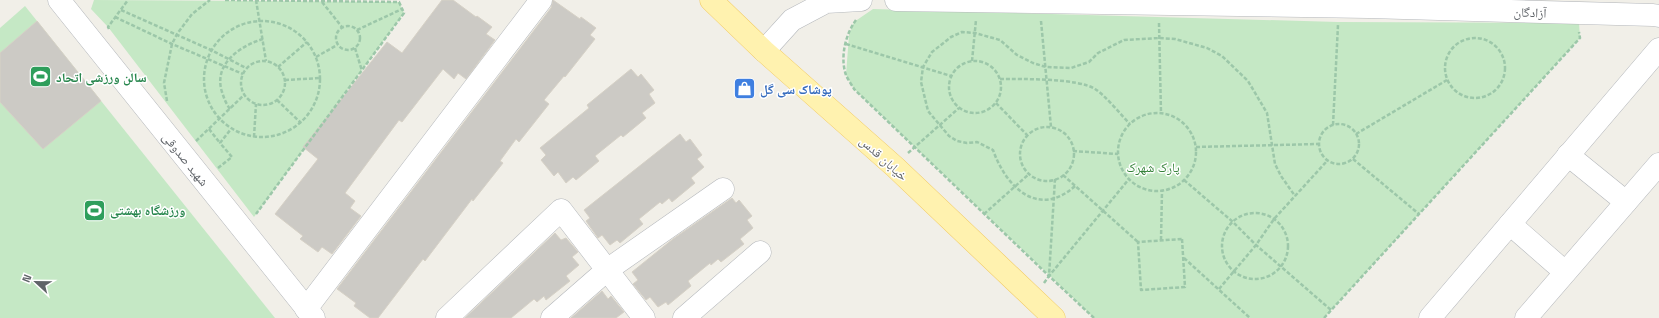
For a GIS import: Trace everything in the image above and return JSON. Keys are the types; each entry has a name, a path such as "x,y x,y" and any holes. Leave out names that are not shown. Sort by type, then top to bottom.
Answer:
{"main road":[{"name":"خیابان قدس","path":"711,0 764,51 895,167 1054,318"}],"street":[{"name":"شهید صدوقی","path":"59,0 310,313"},
{"path":"310,313 541,0"},
{"path":"764,51 792,20 826,2 861,0"},
{"name":"آزادگان","path":"896,0 1040,3 1119,2 1563,6 1659,16"},
{"path":"1430,318 1659,48"},
{"path":"1568,155 1626,202"},
{"path":"1526,318 1659,164"},
{"path":"552,318 607,270 723,189"},
{"path":"447,318 561,210 644,318"},
{"path":"1510,224 1565,272"},
{"path":"684,318 760,252"}],"path":[{"path":"167,104 164,83 172,44 177,34 192,14 210,0"},
{"path":"225,0 399,2 404,13 254,217"},
{"path":"256,0 266,61"},
{"path":"972,61 977,1"},
{"path":"322,2 342,28"},
{"path":"1040,3 1051,127"},
{"path":"1333,125 1337,4"},
{"path":"357,30 402,9"},
{"path":"121,10 212,50 246,68"},
{"path":"1159,16 1162,113"},
{"path":"115,17 172,44 243,74"},
{"path":"260,21 277,22 294,30 307,42 316,57 320,78 319,92 313,109 301,123 289,132 274,137 259,138 244,136 219,120 210,106 204,91 203,74 207,58 224,35 240,25 260,21"},
{"path":"350,26 357,30 360,37 358,45 355,48 348,51 337,45 337,33 342,28 350,26"},
{"path":"1324,318 1580,38 1579,31"},
{"path":"1075,186 1067,193 1057,198 1037,199 1026,196 1015,187 997,162 993,150 977,142 967,143 957,141 949,136 928,111 924,97 921,82 923,67 932,52 951,37 962,32 975,33 1000,40 1017,55 1046,67 1071,68 1089,62 1098,53 1124,40 1160,38 1175,39 1207,48 1222,56 1248,81 1266,113 1275,164 1281,176 1295,196"},
{"path":"1473,38 1487,41 1499,50 1503,58 1505,68 1503,78 1498,87 1490,94 1481,98 1470,98 1460,95 1452,89 1447,80 1445,71 1449,52 1464,40 1473,38"},
{"path":"230,108 227,105 221,89 220,76 224,66 229,58 241,48 252,42 263,39"},
{"path":"278,67 307,42"},
{"path":"846,44 951,76"},
{"path":"316,57 337,45"},
{"path":"355,48 362,70"},
{"path":"259,61 273,63 278,67 285,80 285,87 277,100 271,104 256,104 244,95 241,88 243,74 246,68 259,61"},
{"path":"972,61 981,62 990,66 996,71 1000,79 1000,95 996,103 990,109 974,114 959,108 953,102 949,93 948,84 956,68 964,63 972,61"},
{"path":"285,80 320,78"},
{"path":"1000,79 1047,79 1086,85 1095,89 1130,124"},
{"path":"1356,134 1447,80"},
{"path":"854,89 1094,318"},
{"path":"196,141 244,95"},
{"path":"277,100 301,123"},
{"path":"996,103 1027,135"},
{"path":"254,137 256,104"},
{"path":"895,167 914,147 959,108"},
{"path":"1148,113 1162,113 1175,116 1186,124 1193,136 1196,147 1196,159 1191,171 1184,180 1174,187 1162,190 1150,190 1139,186 1129,178 1122,167 1118,154 1120,141 1126,128 1136,119 1148,113"},
{"path":"1333,125 1346,125 1352,128 1356,134 1359,140 1357,154 1347,163 1340,165 1327,161 1322,156 1318,144 1327,127 1333,125"},
{"path":"1043,127 1051,127 1066,135 1071,142 1073,160 1063,175 1055,179 1037,179 1029,174 1024,167 1020,159 1020,151 1027,135 1034,130 1043,127"},
{"path":"209,129 232,158 217,169"},
{"path":"220,143 231,129"},
{"path":"1196,147 1318,144"},
{"path":"1073,151 1118,154"},
{"path":"1353,159 1419,214"},
{"path":"1219,289 1256,245 1274,219 1327,161"},
{"path":"984,214 1029,174"},
{"path":"1063,175 1138,242 1141,290 1185,287 1182,239 1138,242"},
{"path":"1032,297 1129,178"},
{"path":"1049,276 1055,179"},
{"path":"1184,180 1331,310"},
{"path":"1161,240 1162,190"},
{"path":"1253,213 1265,214 1282,226 1288,246 1286,256 1281,266 1269,275 1254,279 1244,277 1234,272 1227,264 1223,253 1222,242 1226,231 1233,222 1242,216 1253,213"},
{"path":"1183,258 1250,318"}],"green space":[{"path":"94,0 399,2 404,13 254,217 108,27 91,9"},
{"name":"ورزشگاه بهشتی","path":"25,6 275,318 0,318 0,28"},
{"name":"پارک شهرک","path":"873,9 1338,22 1579,23 1580,38 1324,318 1094,318 854,89 846,75 849,35 854,22"}],"building":[{"path":"442,0 453,0 492,27 486,34 495,40 466,79 458,73 454,79 443,69 402,122 399,120 345,193 355,201 350,208 361,216 332,254 322,247 318,252 300,239 303,236 275,214 318,159 303,147 387,42 402,53"},
{"path":"553,0 596,28 590,35 595,39 565,77 564,76 544,100 549,104 519,142 516,139 500,161 503,163 473,201 472,199 425,261 423,259 378,318 370,318 354,306 356,303 337,289 551,8"},
{"name":"سالن ورزشی اتحاد","path":"37,21 101,101 43,149 0,102 0,53"},
{"path":"631,69 638,77 641,74 654,90 649,94 655,103 642,113 646,118 623,137 621,135 595,156 599,161 576,180 573,177 566,183 558,172 554,176 541,160 546,155 540,148 589,108 587,105"},
{"path":"680,134 686,142 690,139 702,155 697,159 704,167 691,178 695,183 672,202 669,198 662,204 660,202 639,219 643,224 620,243 617,240 610,245 602,235 598,238 586,221 590,218 584,210"},
{"path":"732,198 736,203 739,200 752,216 747,220 753,228 740,239 744,244 721,262 718,259 711,265 710,263 688,281 691,286 668,305 666,302 658,307 650,297 646,300 633,284 638,280 632,272 673,239"},
{"path":"555,233 561,240 566,238 578,252 572,257 579,265 566,276 570,281 546,300 544,296 537,302 534,299 511,318 465,318"},
{"path":"602,291 608,299 611,296 624,312 616,318 571,318"}],"place":[{"name":"سالن ورزشی اتحاد","path":"41,77"},
{"name":"پوشاک سی گل","path":"745,89"},
{"name":"ورزشگاه بهشتی","path":"94,210"}]}
